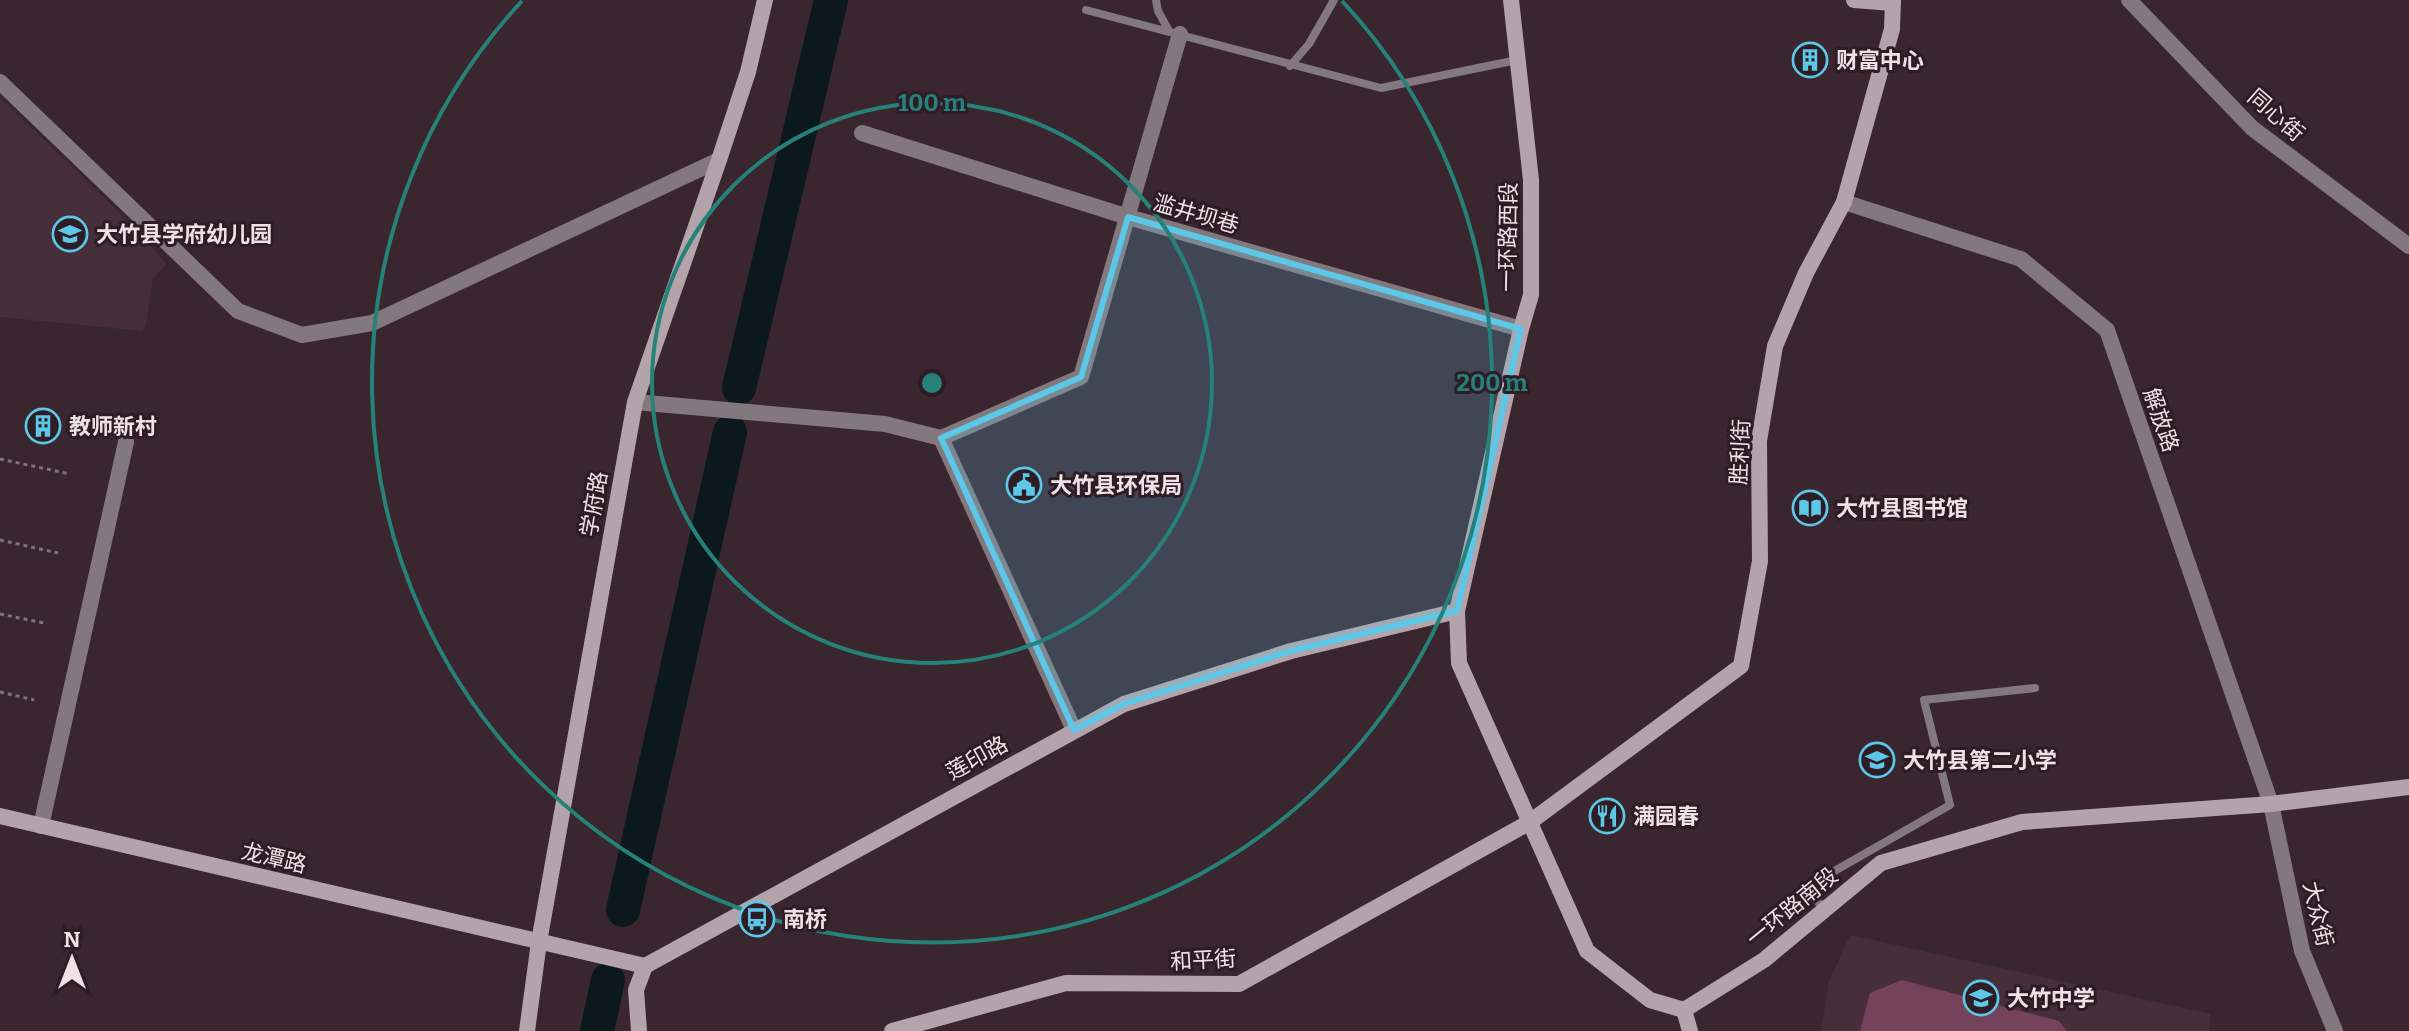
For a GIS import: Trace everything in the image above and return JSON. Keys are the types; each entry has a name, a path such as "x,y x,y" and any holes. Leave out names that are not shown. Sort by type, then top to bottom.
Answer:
{"street":[{"name":"学府路","path":"527,1031 539,942 635,402 748,72 765,0"},
{"name":"一环路西段","path":"1457,611 1531,295 1531,180 1511,0"},
{"path":"1854,0 1893,1"},
{"name":"同心街","path":"2129,0 2252,128 2409,246"},
{"name":"胜利街","path":"1530,822 1741,666 1760,561 1759,441 1775,346 1806,273 1844,202 1892,29 1893,1"},
{"path":"635,402 885,424 941,438 1081,377 1128,217 1174,33"},
{"path":"0,82 238,311 302,335 372,323 719,160"},
{"name":"滥井坝巷","path":"862,133 1128,217 1521,329"},
{"name":"解放路","path":"1844,202 2021,259 2107,330 2271,804"},
{"path":"941,438 1074,730"},
{"path":"41,826 126,442"},
{"path":"1457,611 1459,663 1587,951 1650,1000 1684,1010 1690,1031"},
{"name":"莲印路","path":"645,966 1124,704 1291,651 1457,611"},
{"name":"一环路南段","path":"1684,1010 1764,960 1881,863 2022,822 2271,804 2409,787"},
{"name":"大众街","path":"2271,804 2302,951 2335,1031"},
{"name":"龙潭路","path":"0,816 539,942"},
{"name":"和平街","path":"892,1031 1066,983 1239,984 1530,822"},
{"path":"539,942 645,966 636,990 639,1031"}],"lane":[{"path":"1156,0 1174,33"},
{"path":"1290,66 1320,28 1334,0"},
{"path":"1086,10 1381,88 1517,60"},
{"path":"1825,908 1803,889 1950,805 1924,700 2035,688"}],"path":[{"path":"0,459 70,474"},
{"path":"0,540 58,553"},
{"path":"0,614 44,623"},
{"path":"0,692 34,700"}],"highlighted area":[{"path":"1128,217 1521,329 1457,611 1291,651 1124,704 1074,730 941,438 1081,377"}],"shaded area":[{"name":"大竹县学府幼儿园","path":"0,98 112,205 167,264 153,278 146,325 142,331 0,317"},
{"name":"大竹中学","path":"1850,935 2211,1014 2209,1031 1821,1031 1829,981"},
{"path":"1902,980 2059,1021 2067,1031 1860,1031 1870,993"}],"waterway":[{"path":"739,388 831,0"},
{"path":"623,910 730,432"},
{"path":"597,1031 608,980"}],"place":[{"name":"财富中心","path":"1810,60"},
{"name":"大竹县学府幼儿园","path":"70,234"},
{"name":"教师新村","path":"43,426"},
{"name":"大竹县环保局","path":"1024,485"},
{"name":"大竹县图书馆","path":"1810,508"},
{"name":"大竹县第二小学","path":"1877,760"},
{"name":"满园春","path":"1607,816"},
{"name":"南桥","path":"757,919"},
{"name":"大竹中学","path":"1981,998"}]}
